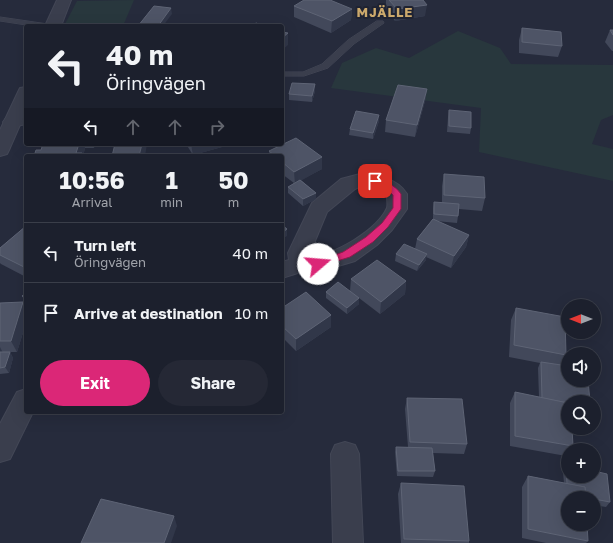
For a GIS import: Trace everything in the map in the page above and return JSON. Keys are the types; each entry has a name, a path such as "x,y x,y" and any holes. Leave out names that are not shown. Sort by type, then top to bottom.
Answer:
{"street":[{"path":"54,24 64,0"},
{"path":"0,150 24,96"},
{"path":"360,180 375,181 390,187 397,194 397,209 385,225 370,240 347,255 318,264 292,267 319,208 348,184 360,180"},
{"path":"0,450 24,404"},
{"path":"345,454 348,543"}],"lane":[{"path":"0,20 32,24"},
{"path":"284,74 304,74 325,66 351,42 380,23"}],"shaded area":[{"path":"134,0 124,24 65,24 77,1"},
{"path":"458,31 500,48 511,64 613,65 613,115 601,120 592,144 613,149 613,181 479,152 481,108 331,88 342,63 376,48 409,58"}],"building":[{"path":"304,0 330,0 352,9 332,21 294,6"},
{"path":"389,0 423,0 427,5 397,9"},
{"path":"154,6 171,8 159,24 140,24"},
{"path":"522,28 561,32 562,46 522,42"},
{"path":"292,83 315,84 312,96 289,94"},
{"path":"398,85 427,89 417,125 386,120"},
{"path":"449,110 471,112 471,128 449,126"},
{"path":"356,111 379,115 373,133 350,129"},
{"path":"296,138 322,157 294,172 284,164 284,154 273,154 269,151 279,146 284,146 284,144"},
{"path":"42,146 78,146 76,153 82,153 35,154 36,150 41,150"},
{"path":"114,146 142,146 140,154 112,154"},
{"path":"444,174 484,177 485,198 444,195"},
{"path":"300,180 316,193 303,199 288,187"},
{"path":"434,202 459,204 458,216 434,214"},
{"path":"433,219 469,235 454,256 417,239"},
{"path":"24,228 24,267 0,255 0,248"},
{"path":"404,244 427,254 419,265 396,254"},
{"path":"377,260 406,281 381,302 351,279"},
{"path":"338,282 359,298 347,308 326,292"},
{"path":"306,292 331,315 296,339 284,328 284,307"},
{"path":"23,302 11,341 0,341 0,303"},
{"path":"516,308 561,316 561,339 566,339 566,347 561,347 561,354 514,345"},
{"path":"0,352 10,352 5,367 0,368"},
{"path":"541,362 561,365 561,387 589,387 589,395 561,395 561,402 542,398"},
{"path":"515,392 561,402 561,435 572,435 573,443 561,444 515,436"},
{"path":"407,398 462,399 467,444 410,442"},
{"path":"396,447 432,448 435,471 398,471"},
{"path":"601,473 607,474 610,502 601,500 601,491 585,491 585,487 567,484 601,483"},
{"path":"528,476 585,487 585,491 561,491 561,531 587,531 588,541 528,529"},
{"path":"401,483 464,486 469,541 404,539"},
{"path":"101,499 174,516 164,543 81,543"}],"district":[{"name":"MJÄLLE","path":"385,12"}],"route":[{"path":"318,264 347,255 370,240 385,225 397,209 397,194 390,187 375,181"}]}
